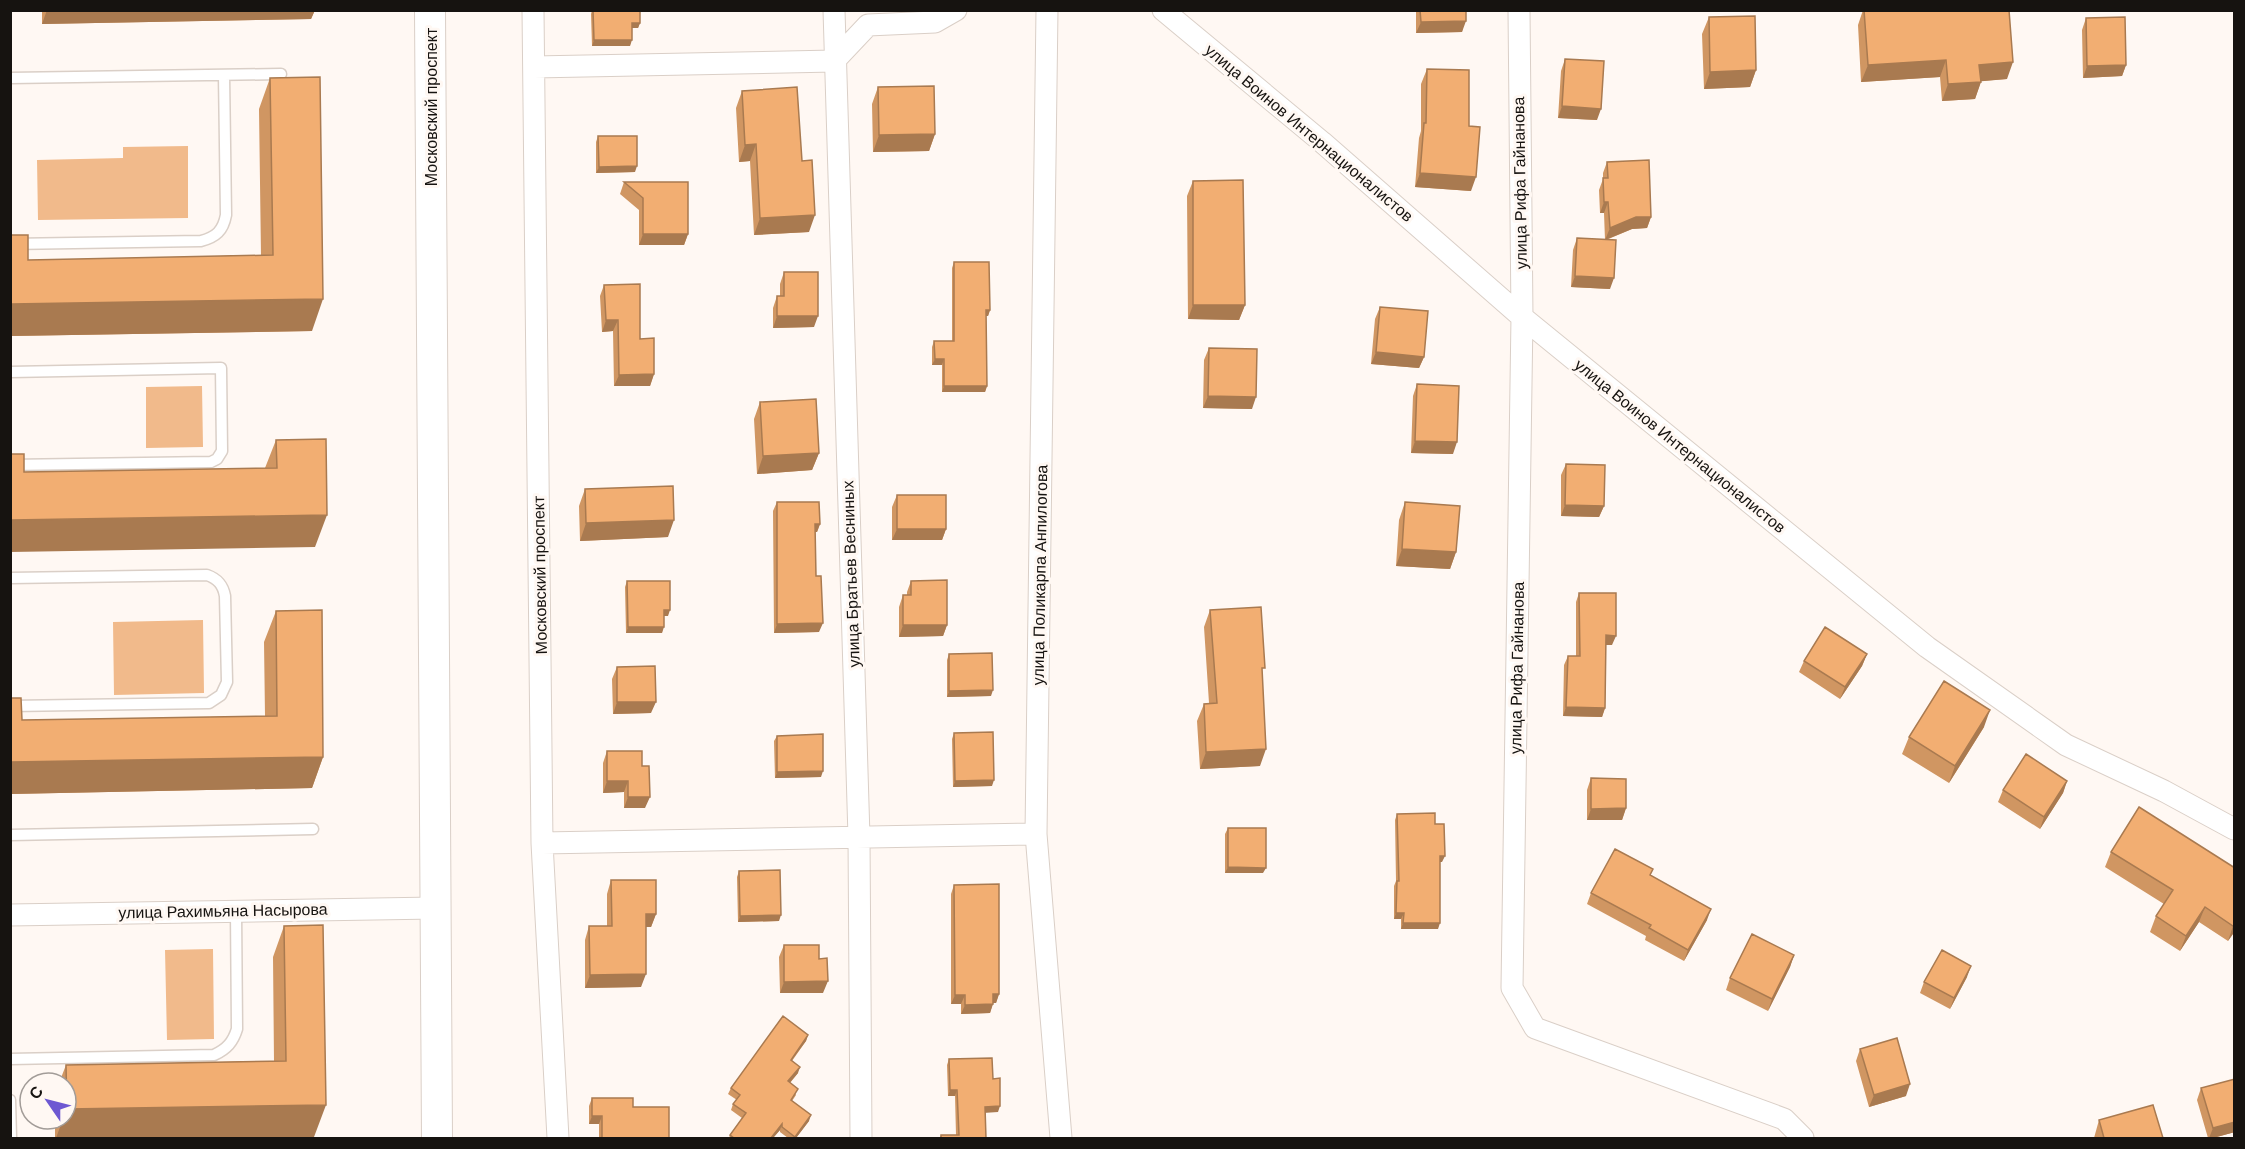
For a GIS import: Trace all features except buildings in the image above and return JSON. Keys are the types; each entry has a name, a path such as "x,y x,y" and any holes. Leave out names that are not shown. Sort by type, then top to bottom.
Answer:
{"main road":[{"name":"Московский проспект","path":"430,10 437,1138"}],"street":[{"name":"Московский проспект","path":"533,10 542,843 558,1138"},
{"name":"улица Братьев Весниных","path":"834,10 859,837 861,1138"},
{"path":"534,67 834,61 868,25 935,22 956,10"},
{"name":"улица Поликарпа Анпилогова","path":"1047,10 1036,834 1061,1138"},
{"name":"улица Воинов Интернационалистов","path":"1163,10 1322,142 1522,317 1927,647 2066,745 2164,791 2235,829"},
{"name":"улица Рифа Гайнанова","path":"1519,10 1522,317 1512,988 1535,1028 1784,1119 1803,1138"},
{"path":"542,843 1036,834"},
{"name":"улица Рахимьяна Насырова","path":"10,915 435,908"}],"lane":[{"path":"10,78 281,74"},
{"path":"10,244 201,241 220,232 226,215 224,75"},
{"path":"10,372 220,368 222,451 217,459 211,462 10,465"},
{"path":"10,578 207,575 213,577 223,588 225,596 227,682 221,694 209,703 10,706"},
{"path":"10,835 313,830"},
{"path":"10,1059 214,1055 222,1052 234,1038 237,1029 236,911"},
{"path":"10,1100 11,1138"}],"shaded area":[{"path":"188,146 188,218 38,220 37,160 123,158 123,147"},
{"path":"202,386 203,447 146,448 146,387"},
{"path":"203,620 204,693 114,695 113,622"},
{"path":"213,949 214,1039 167,1040 165,950"}]}
